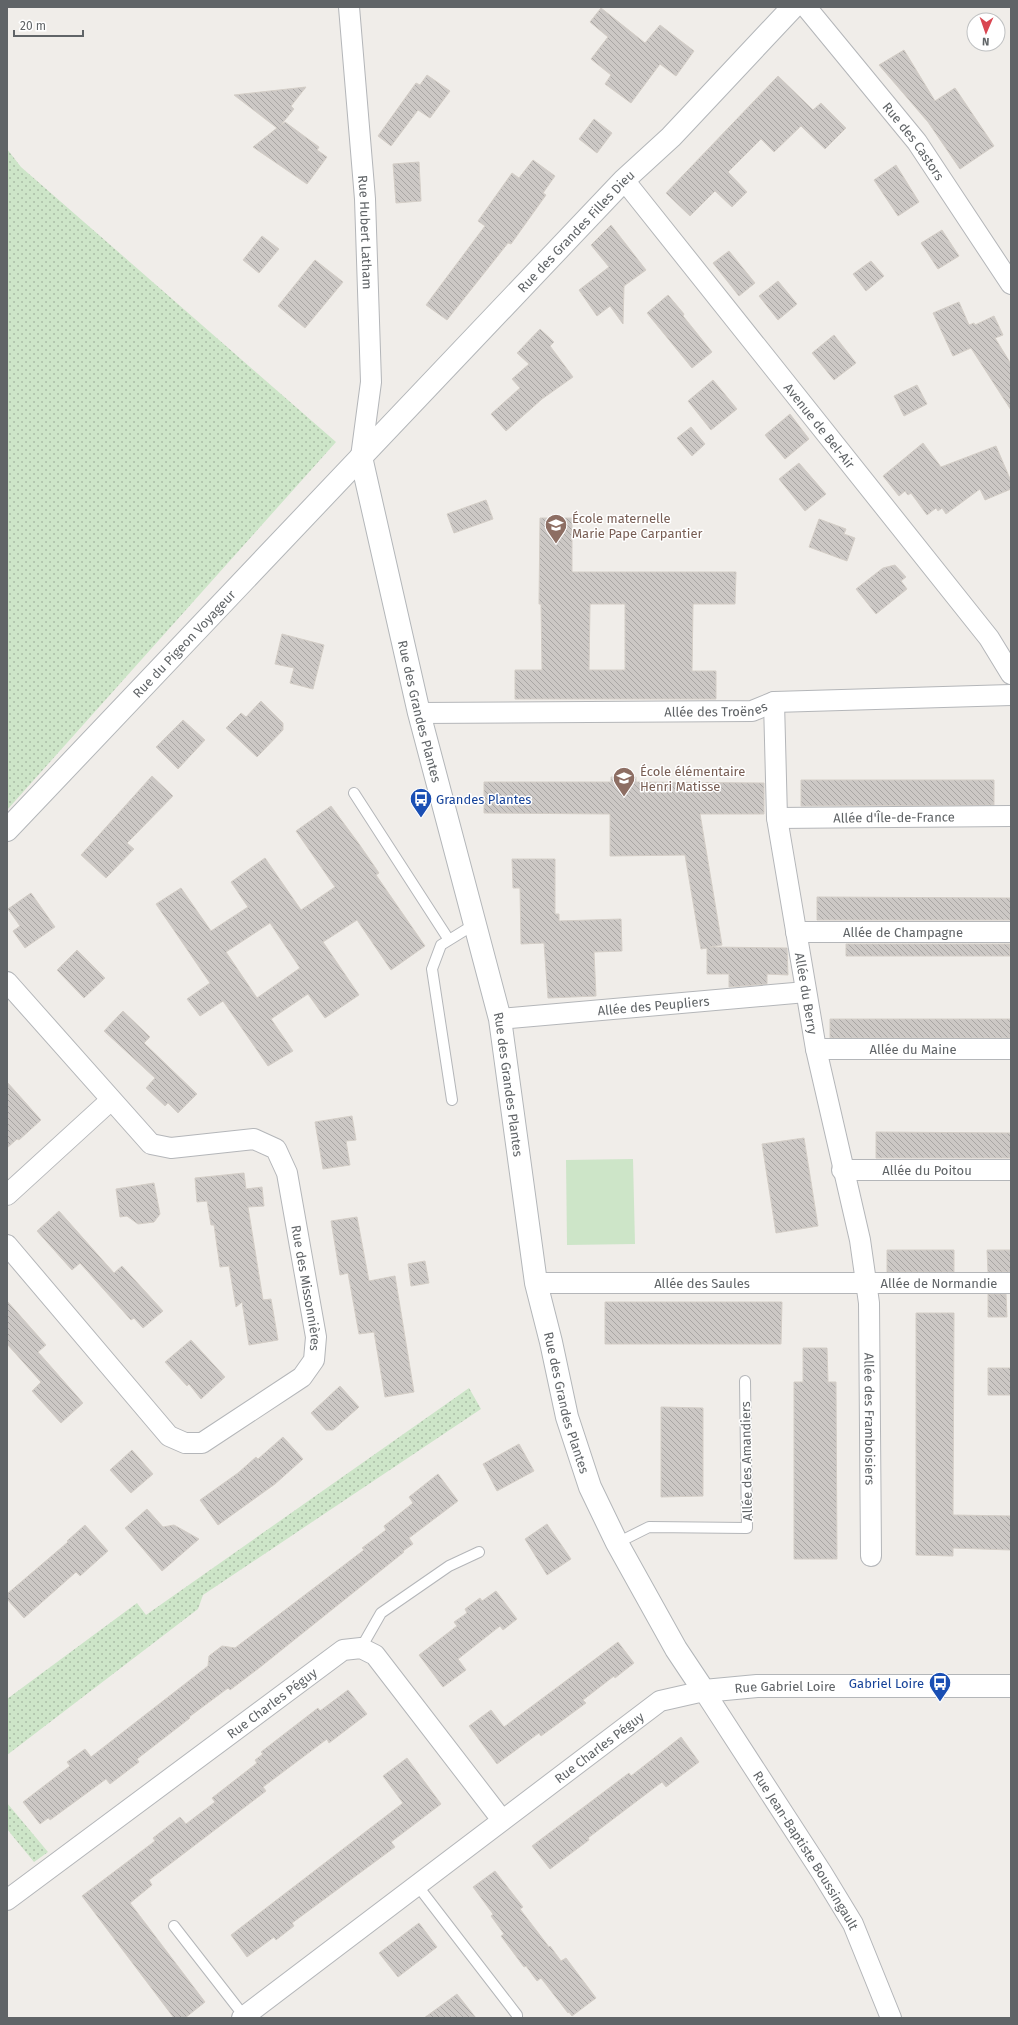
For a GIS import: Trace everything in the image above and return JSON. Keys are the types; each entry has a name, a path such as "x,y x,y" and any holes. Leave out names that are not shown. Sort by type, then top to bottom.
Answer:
{"street":[{"name":"Rue Hubert Latham","path":"349,7 365,199 371,382 361,457"},
{"name":"Rue des Grandes Filles Dieu","path":"361,457 624,180 672,136 792,7"},
{"name":"Rue des Castors","path":"806,7 917,142 1011,284"},
{"name":"Avenue de Bel-Air","path":"624,180 989,638 1011,674"},
{"name":"Rue des Grandes Plantes","path":"361,457 419,713 500,1019 536,1283 551,1342 567,1417 590,1487 617,1543 676,1649 704,1691"},
{"name":"Rue du Pigeon Voyageur","path":"7,830 361,457"},
{"name":"Allée des Troënes","path":"419,713 752,711 774,702 1011,695"},
{"name":"Allée du Berry","path":"774,702 777,818 816,1049 842,1170 860,1240 867,1282"},
{"name":"Allée d'Île-de-France","path":"777,818 1011,816"},
{"name":"Allée de Champagne","path":"796,932 1011,932"},
{"name":"Rue des Missonnières","path":"7,982 151,1144 171,1148 254,1139 276,1150 287,1173 316,1338 314,1360 302,1377 202,1443 185,1443 169,1436 7,1245"},
{"name":"Allée des Peupliers","path":"500,1019 806,992"},
{"name":"Allée du Maine","path":"816,1049 1011,1049"},
{"path":"7,1195 111,1100"},
{"name":"Allée du Poitou","path":"842,1170 1011,1170"},
{"name":"Allée des Saules","path":"536,1283 867,1282"},
{"name":"Allée de Normandie","path":"867,1282 1011,1283"},
{"name":"Allée des Framboisiers","path":"867,1282 869,1302 871,1556"},
{"path":"361,1648 375,1655 502,1820"},
{"name":"Rue Charles Péguy","path":"7,1900 344,1650 361,1648"},
{"name":"Rue Gabriel Loire","path":"704,1691 757,1686 1011,1686"},
{"name":"Rue Charles Péguy","path":"243,2017 660,1701 704,1691"},
{"name":"Rue Jean-Baptiste Boussingault","path":"704,1691 822,1873 853,1924 891,2018"}],"lane":[{"path":"354,793 449,940"},
{"path":"452,1100 432,969 441,945 475,924"},
{"name":"Allée des Amandiers","path":"617,1543 649,1527 747,1528 745,1381"},
{"path":"361,1648 381,1613 449,1566 479,1552"},
{"path":"417,1885 517,2015 517,2018"},
{"path":"174,1926 243,2017"}],"green space":[{"path":"7,149 21,167 336,442 7,810"},
{"path":"633,1159 635,1244 567,1245 566,1160"},
{"path":"469,1388 481,1409 203,1595 198,1609 7,1755 7,1699 137,1603 146,1615"},
{"path":"7,1803 48,1852 34,1862 7,1829"}],"building":[{"path":"601,8 645,43 660,25 694,51 676,76 660,64 631,103 605,84 611,75 591,59 608,37 590,22"},
{"path":"904,50 935,101 955,88 994,146 960,169 928,122 879,65"},
{"path":"427,75 450,91 430,118 418,110 391,146 378,136 416,83 420,85"},
{"path":"778,76 813,110 821,103 846,128 825,149 801,126 774,152 761,139 728,172 747,192 732,207 715,191 690,216 666,193"},
{"path":"306,87 291,106 294,109 280,126 285,122 319,147 317,150 327,157 307,184 253,147 277,128 234,95"},
{"path":"594,119 612,133 597,153 579,139"},
{"path":"533,160 555,176 543,193 546,195 511,244 508,243 447,320 426,305 485,226 478,221 512,173 519,178"},
{"path":"419,162 421,201 396,203 393,164"},
{"path":"896,165 919,202 898,216 874,180"},
{"path":"611,225 646,270 624,286 623,324 610,306 597,316 579,290 609,267 591,245"},
{"path":"942,230 959,256 938,269 921,243"},
{"path":"262,236 279,249 259,273 243,260"},
{"path":"729,251 755,283 739,296 713,263"},
{"path":"315,260 343,282 305,328 278,306"},
{"path":"871,261 884,276 866,291 853,274"},
{"path":"778,281 797,304 778,320 759,296"},
{"path":"668,295 712,352 692,368 647,313"},
{"path":"959,302 969,325 974,323 975,325 994,316 1003,335 995,338 1011,364 1011,410 971,348 953,356 933,313"},
{"path":"540,329 554,342 550,346 573,377 542,399 506,431 491,414 520,388 512,379 529,364 517,353"},
{"path":"834,335 856,363 834,380 812,353"},
{"path":"713,380 737,409 711,430 688,401"},
{"path":"917,385 927,404 904,416 894,396"},
{"path":"790,414 809,439 785,459 765,435"},
{"path":"691,427 705,444 692,456 677,438"},
{"path":"923,443 941,467 996,446 1011,481 1011,489 985,500 980,489 946,514 942,508 938,511 936,508 927,515 911,493 908,495 905,491 899,496 883,476"},
{"path":"799,463 826,494 805,511 779,479"},
{"path":"486,500 493,519 454,533 447,514"},
{"path":"540,518 572,518 572,572 736,572 735,604 693,604 692,671 716,671 716,699 515,699 515,670 542,670 541,604 539,604","holes":["590,604 625,604 625,670 589,670"]},
{"path":"819,519 846,529 844,534 855,538 847,561 809,547"},
{"path":"895,565 906,577 901,581 907,589 876,614 856,589 883,568"},
{"path":"282,634 324,645 313,689 290,683 294,668 275,664"},
{"path":"261,701 283,723 283,730 257,757 226,728 241,713 246,717"},
{"path":"183,720 205,740 178,769 156,747"},
{"path":"152,776 173,796 127,843 134,849 106,878 81,855"},
{"path":"611,777 636,777 636,782 764,783 764,814 700,814 722,945 710,947 787,948 788,975 767,974 767,984 729,987 729,974 707,974 707,948 701,949 685,855 610,856 610,814 484,813 484,782 611,782"},
{"path":"801,780 994,780 994,805 801,806"},
{"path":"331,806 379,873 376,875 425,946 391,970 357,920 323,942 359,995 325,1018 308,994 271,1019 293,1051 268,1066 223,1001 200,1016 187,999 210,983 156,904 181,888 211,931 248,907 231,882 265,858 301,910 335,887 296,831","holes":["270,923 300,968 257,998 226,952"]},
{"path":"512,859 555,859 555,914 559,914 559,921 621,919 622,951 594,952 596,996 548,998 544,943 521,944 520,888 513,888"},
{"path":"31,893 55,927 25,948 13,931 20,926 8,909"},
{"path":"817,897 1011,898 1011,920 817,920"},
{"path":"846,944 1010,944 1010,956 846,956"},
{"path":"77,950 105,978 84,998 57,970"},
{"path":"123,1011 150,1037 144,1043 197,1094 178,1113 168,1103 165,1106 146,1088 155,1078 104,1031"},
{"path":"830,1019 1011,1019 1011,1038 830,1038"},
{"path":"7,1082 41,1120 19,1140 17,1139 7,1148"},
{"path":"352,1116 356,1140 346,1141 350,1165 323,1169 315,1122"},
{"path":"876,1132 1011,1133 1011,1158 876,1158"},
{"path":"804,1138 818,1226 776,1233 762,1144"},
{"path":"244,1173 246,1189 262,1187 264,1206 248,1207 263,1300 271,1299 278,1340 249,1345 242,1302 236,1307 229,1266 220,1267 214,1225 211,1225 207,1201 197,1202 195,1178"},
{"path":"154,1183 160,1214 154,1222 138,1224 127,1216 120,1217 116,1189"},
{"path":"59,1211 114,1273 122,1266 163,1311 143,1328 134,1318 131,1320 80,1263 72,1270 37,1231"},
{"path":"357,1217 369,1281 395,1276 414,1392 385,1397 374,1332 359,1334 348,1273 340,1275 331,1221"},
{"path":"887,1250 954,1250 954,1272 887,1272"},
{"path":"987,1250 1011,1250 1011,1272 988,1272"},
{"path":"425,1261 429,1283 411,1286 408,1264"},
{"path":"988,1294 1006,1294 1007,1317 988,1317"},
{"path":"7,1301 46,1345 38,1352 83,1403 61,1423 32,1391 41,1382 7,1344"},
{"path":"605,1302 782,1302 781,1344 605,1344"},
{"path":"916,1313 954,1313 953,1515 1011,1516 1011,1550 953,1548 953,1556 916,1555"},
{"path":"191,1340 225,1377 201,1399 189,1384 187,1386 165,1362"},
{"path":"803,1348 827,1348 828,1382 836,1382 837,1559 794,1559 794,1382 803,1382"},
{"path":"988,1368 1011,1368 1011,1395 988,1395"},
{"path":"340,1386 359,1407 333,1430 326,1430 311,1413"},
{"path":"661,1407 703,1408 703,1496 661,1497"},
{"path":"283,1437 303,1459 275,1484 218,1525 200,1500 238,1473 256,1457 258,1459"},
{"path":"519,1444 534,1471 497,1491 483,1464"},
{"path":"132,1450 153,1474 131,1493 110,1470"},
{"path":"438,1474 458,1501 409,1538 413,1544 403,1551 404,1552 259,1668 230,1690 228,1688 189,1717 190,1718 137,1759 139,1762 110,1784 106,1779 50,1820 48,1818 40,1824 23,1802 70,1766 67,1762 85,1749 91,1757 208,1666 209,1656 222,1646 235,1648 364,1550 362,1548 386,1530 384,1526 413,1503 409,1497"},
{"path":"147,1509 163,1527 174,1525 199,1539 162,1571 125,1528"},
{"path":"547,1524 571,1559 547,1575 525,1539"},
{"path":"85,1525 108,1551 80,1576 76,1572 24,1618 7,1599 7,1594 68,1542 67,1541"},
{"path":"496,1591 517,1619 503,1630 500,1626 458,1659 466,1670 443,1687 419,1655 457,1626 454,1622 467,1613 465,1609 480,1598 482,1601"},
{"path":"618,1642 634,1663 615,1678 614,1676 583,1700 586,1703 541,1736 539,1733 497,1764 469,1726 491,1710 504,1727"},
{"path":"348,1690 367,1714 329,1743 327,1739 263,1787 266,1791 149,1880 152,1885 130,1903 205,2002 185,2018 174,2018 82,1896 155,1841 153,1838 180,1817 186,1824 215,1802 212,1798 257,1763 255,1760 263,1754 261,1752 318,1708 320,1711"},
{"path":"681,1737 699,1762 666,1787 662,1782 550,1869 532,1846 629,1773 631,1776"},
{"path":"407,1758 441,1804 391,1842 395,1847 292,1923 294,1926 276,1940 274,1937 247,1957 231,1935 403,1803 383,1776"},
{"path":"495,1871 523,1907 520,1909 549,1947 550,1946 561,1961 566,1958 596,1998 572,2016 569,2012 568,2013 541,1978 537,1981 526,1966 524,1967 501,1936 504,1934 491,1916 493,1914 473,1887"},
{"path":"419,1923 437,1947 398,1977 379,1953"},
{"path":"457,1994 476,2018 424,2018"}],"place":[{"name":"École maternelle Marie Pape Carpantier","path":"556,544"},
{"name":"École élémentaire Henri Matisse","path":"624,798"},
{"name":"Grandes Plantes","path":"421,818"},
{"name":"Gabriel Loire","path":"940,1702"}]}
